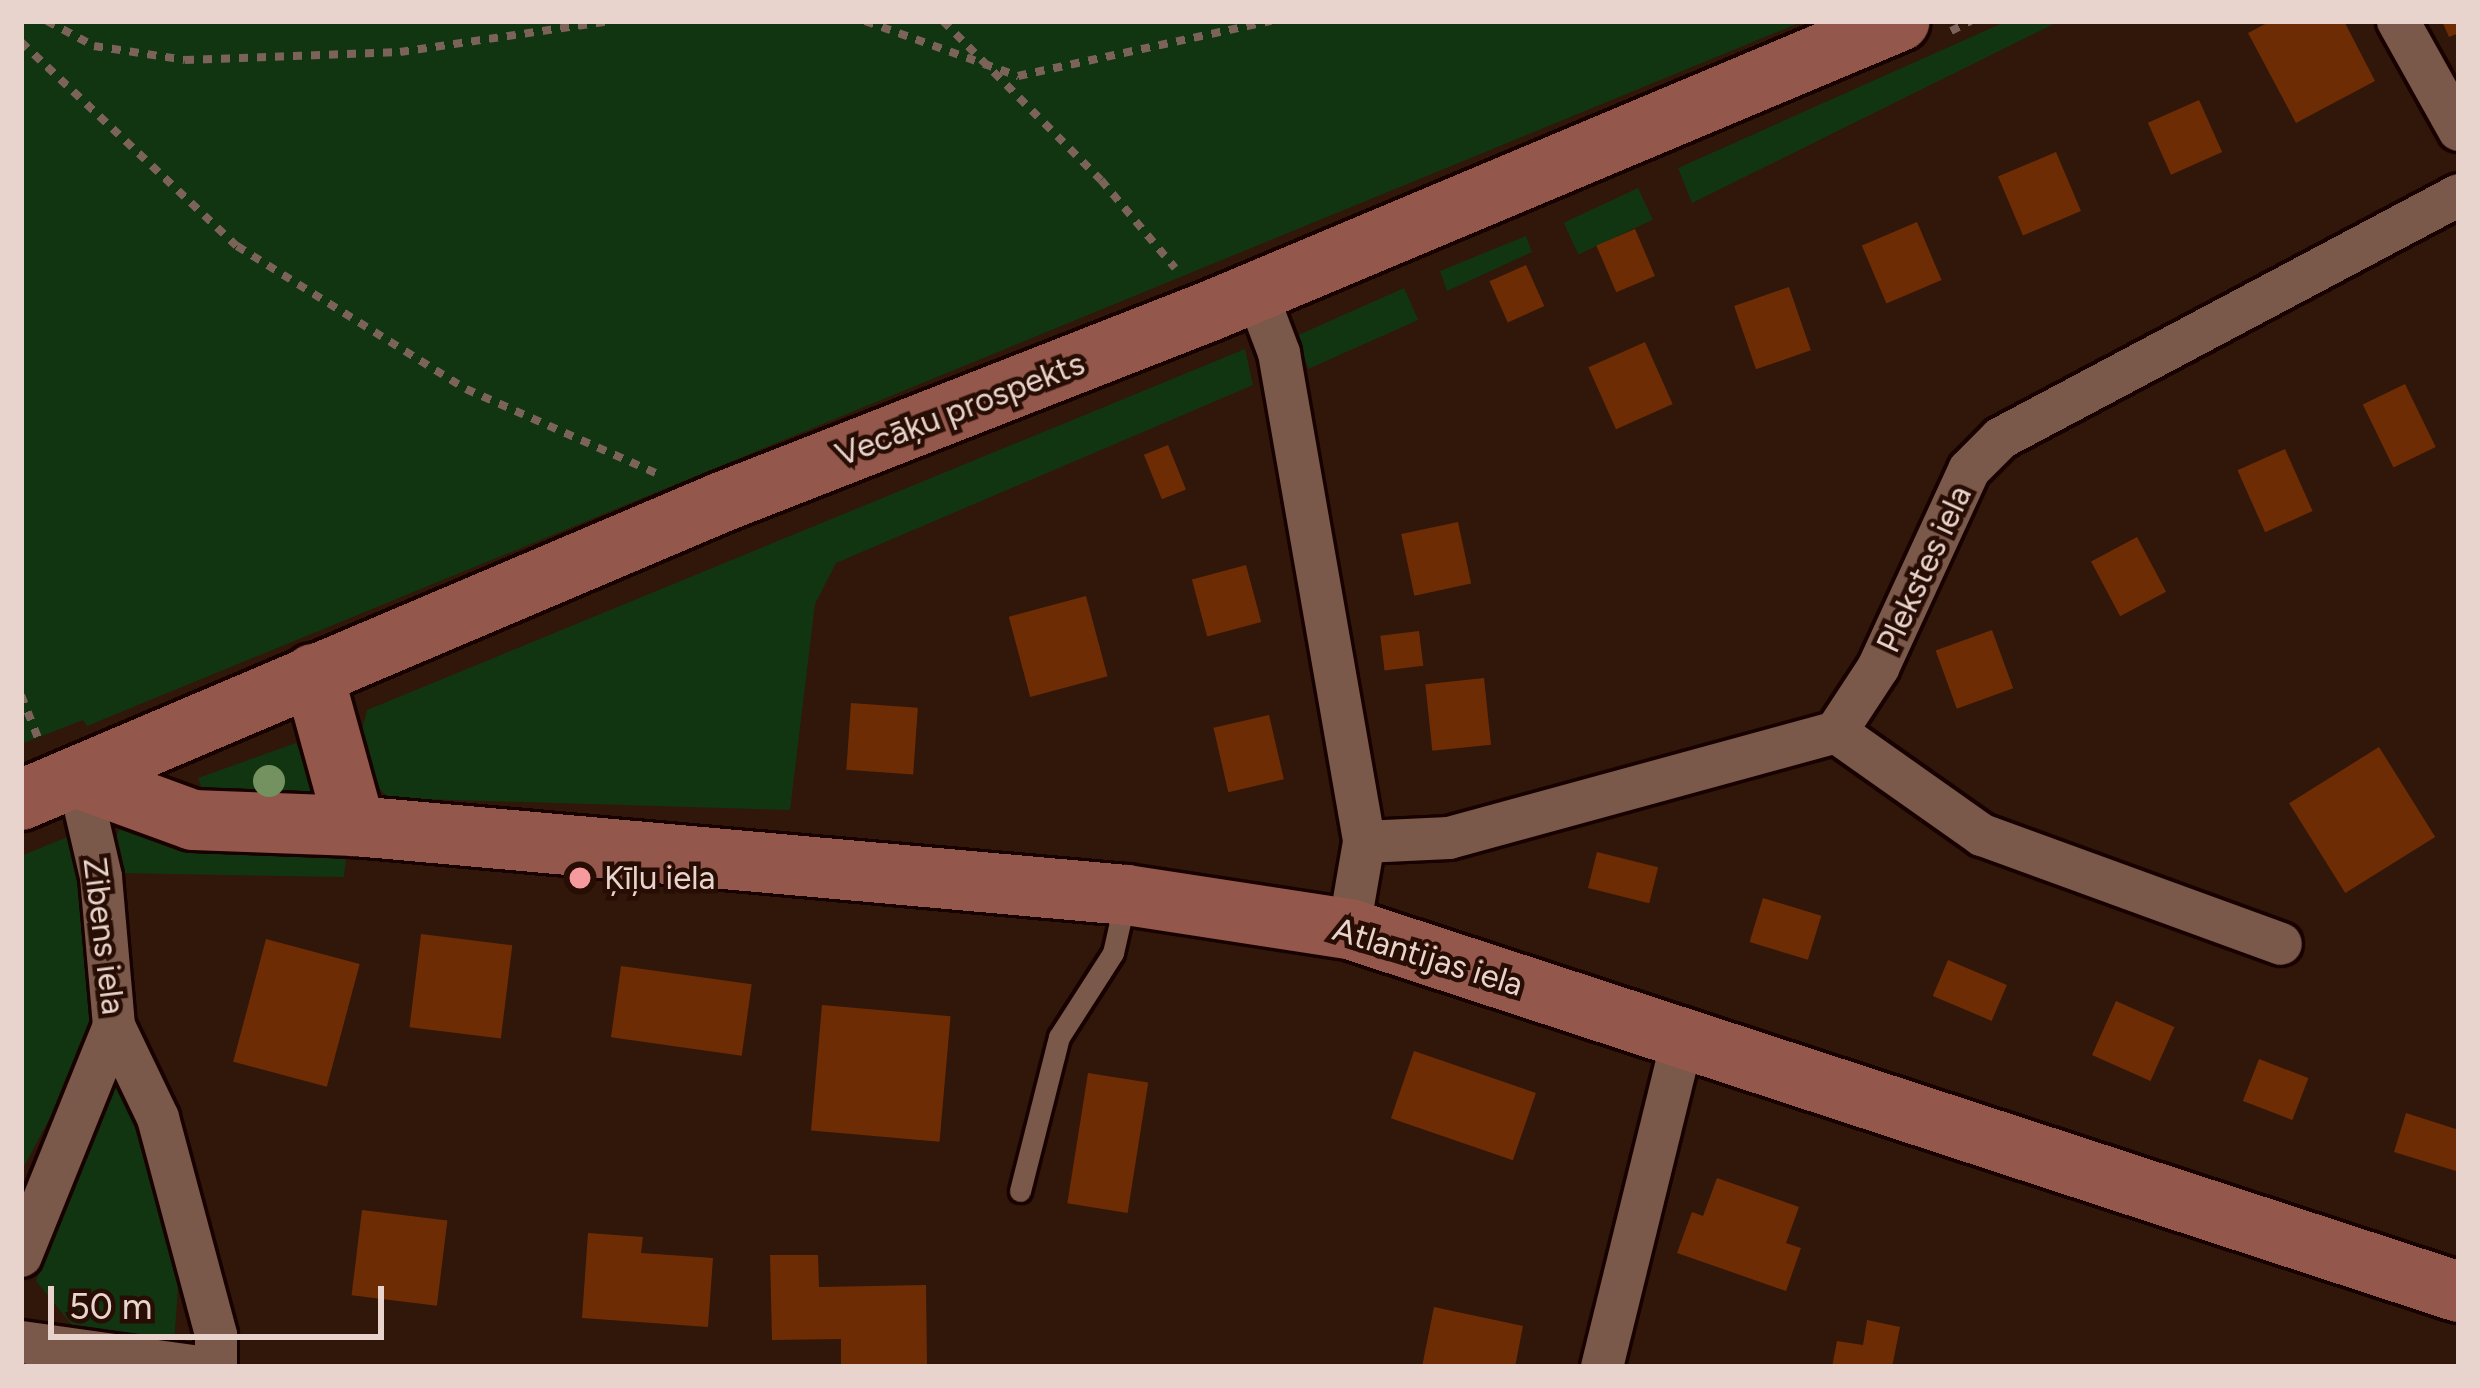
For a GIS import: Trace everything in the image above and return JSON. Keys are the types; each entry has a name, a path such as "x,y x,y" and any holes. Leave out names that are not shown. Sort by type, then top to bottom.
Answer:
{"main road":[{"name":"Vecāķu prospekts","path":"21,800 103,788 313,674 722,502 1233,302 1900,21"},
{"path":"313,674 355,826"},
{"name":"Atlantijas iela","path":"103,788 193,820 355,826 1126,895 1349,929 2459,1292"}],"street":[{"path":"2398,21 2459,130"},
{"name":"Plekstes iela","path":"1836,732 1878,668 1969,470 2001,438 2459,195"},
{"path":"1233,302 1293,423 1364,842 1349,929"},
{"path":"1364,842 1449,838 1836,732 1982,835 2282,944"},
{"name":"Zibens iela","path":"103,788 101,877 114,1026 158,1118 216,1335 216,1367"},
{"path":"21,1256 114,1026"},
{"path":"1602,1367 1682,1041"},
{"path":"21,1342 200,1367"}],"lane":[{"path":"1020,1191 1059,1037 1113,952 1126,895"}],"path":[{"path":"47,21 94,46 184,60 400,52 609,21"},
{"path":"865,21 1018,76 1271,21"},
{"path":"943,21 1101,180 1233,302"},
{"path":"21,42 237,246 466,389 722,502"}],"green space":[{"path":"21,21 1804,21 87,726 83,720 21,744"},
{"path":"2007,21 2060,21 1692,203 1678,168"},
{"path":"1638,188 1653,220 1578,254 1564,223"},
{"path":"1526,236 1532,252 1447,291 1440,271"},
{"path":"1404,288 1418,320 1309,369 1294,337"},
{"path":"1245,349 1253,385 836,563 815,604 790,810 388,798 367,774 360,740 367,710"},
{"path":"296,743 323,800 203,792 198,778"},
{"path":"123,821 211,843 346,858 344,877 115,873 81,913 125,1005 94,1035 21,1172 21,856 72,835 115,840"},
{"path":"111,1057 146,1120 180,1259 174,1344 80,1335 36,1281"}],"building":[{"path":"2271,21 2344,21 2375,81 2296,123 2248,33"},
{"path":"2442,21 2459,21 2459,33 2449,37"},
{"path":"2199,100 2222,152 2171,175 2148,123"},
{"path":"2056,152 2081,211 2023,236 1998,177"},
{"path":"1917,222 1942,280 1886,303 1862,245"},
{"path":"1635,229 1655,276 1616,292 1596,245"},
{"path":"1526,265 1544,306 1508,322 1489,281"},
{"path":"1789,287 1811,350 1756,369 1734,306"},
{"path":"1645,342 1673,404 1616,429 1588,367"},
{"path":"2405,384 2436,447 2393,468 2363,405"},
{"path":"1168,445 1186,490 1162,499 1144,455"},
{"path":"2285,449 2313,511 2265,532 2237,470"},
{"path":"1458,522 1471,584 1414,596 1401,534"},
{"path":"2137,537 2166,592 2120,616 2091,561"},
{"path":"1246,565 1261,622 1207,636 1192,579"},
{"path":"1086,596 1107,676 1030,697 1009,617"},
{"path":"1992,630 2013,688 1957,709 1936,651"},
{"path":"1419,631 1423,666 1385,670 1380,636"},
{"path":"1484,678 1491,745 1432,751 1425,684"},
{"path":"851,703 918,708 913,775 846,770"},
{"path":"1269,715 1284,779 1228,792 1213,728"},
{"path":"2379,747 2435,837 2345,893 2289,803"},
{"path":"1597,852 1658,867 1649,903 1588,888"},
{"path":"1763,898 1821,916 1808,960 1750,942"},
{"path":"421,934 512,945 501,1039 410,1027"},
{"path":"266,939 360,964 327,1087 233,1062"},
{"path":"1948,960 2007,985 1992,1021 1933,996"},
{"path":"621,966 752,984 742,1056 611,1037"},
{"path":"2116,1001 2174,1027 2150,1081 2092,1055"},
{"path":"822,1005 951,1016 940,1142 811,1131"},
{"path":"1414,1051 1536,1093 1513,1160 1391,1118"},
{"path":"2259,1059 2308,1078 2292,1120 2243,1101"},
{"path":"1088,1073 1148,1083 1128,1213 1067,1203"},
{"path":"2406,1113 2459,1130 2456,1171 2394,1152"},
{"path":"1717,1178 1799,1207 1786,1243 1801,1248 1786,1291 1677,1253 1692,1212 1703,1216"},
{"path":"362,1210 447,1220 437,1306 352,1295"},
{"path":"588,1233 643,1237 641,1253 713,1258 708,1327 582,1318"},
{"path":"770,1255 818,1255 819,1287 926,1285 927,1365 841,1365 841,1339 772,1340"},
{"path":"1434,1307 1523,1326 1515,1367 1422,1367"},
{"path":"1867,1320 1900,1327 1892,1367 1832,1367 1837,1341 1863,1345"}],"place":[{"name":"Ķīļu iela","path":"580,878"}]}
